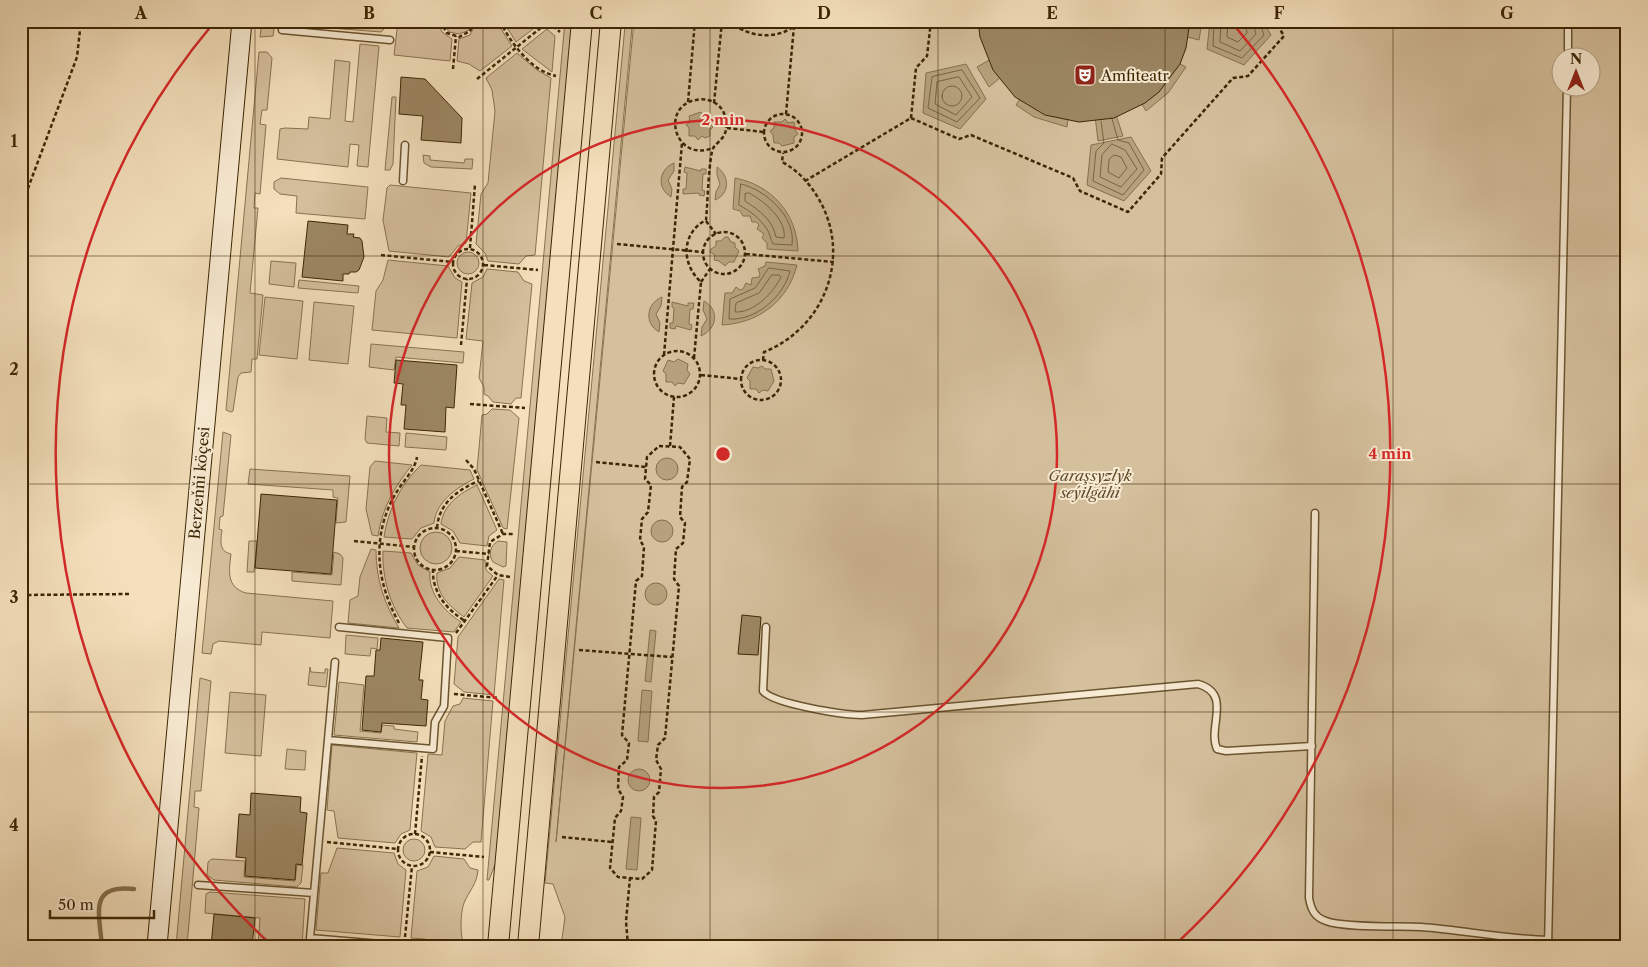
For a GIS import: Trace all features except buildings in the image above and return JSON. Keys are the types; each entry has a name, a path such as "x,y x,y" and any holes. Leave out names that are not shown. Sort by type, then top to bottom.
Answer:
{"main road":[{"path":"498,946 582,21"},
{"path":"528,946 611,21"}],"street":[{"name":"Berzeňňi köçesi","path":"157,946 242,21"}],"lane":[{"path":"1568,21 1568,48"},
{"path":"282,30 390,40"},
{"path":"1315,513 1310,906 1320,919 1335,924 1424,927 1548,943 1567,98"},
{"path":"402,182 405,145"},
{"path":"328,740 433,749 435,722 444,706 448,638 339,627"},
{"path":"766,627 762,691 772,697 829,713 862,715 1198,684 1212,691 1216,699 1217,749 1226,751 1312,746"},
{"path":"335,662 310,938 405,946"},
{"path":"198,885 314,893"}],"path":[{"path":"21,207 77,57 81,21"},
{"path":"440,21 447,33 456,36 470,32 475,21"},
{"path":"500,21 517,47 539,68 556,76"},
{"path":"688,103 695,21"},
{"path":"714,103 722,21"},
{"path":"729,21 744,32 760,36 777,34 794,26 799,21"},
{"path":"911,118 916,68 928,56 931,21"},
{"path":"911,118 959,139 971,135 1073,178 1080,191 1128,212 1162,174 1162,158 1213,99 1233,78 1248,76 1284,36 1276,21"},
{"path":"477,79 548,22 560,32"},
{"path":"786,114 794,26"},
{"path":"453,69 456,36"},
{"path":"664,355 682,143 675,127 676,118 679,110 688,103 702,99 714,103 723,111 727,128 720,142 713,148 698,151 682,143"},
{"path":"786,114 798,120 803,132 802,138 795,149 782,153 771,149 767,144 764,132 769,120 774,116 786,114"},
{"path":"806,180 911,118"},
{"path":"727,128 764,132"},
{"path":"713,148 706,220 716,234"},
{"path":"762,360 764,352 791,338 811,318 826,294 834,262 833,240 826,212 806,180 782,162 782,153"},
{"path":"470,248 475,184"},
{"path":"700,282 690,268 686,250 692,231 706,220"},
{"path":"726,232 738,236 742,242 746,254 741,267 730,274 716,273 710,270 706,264 702,252 708,239 716,234 726,232"},
{"path":"617,244 702,252"},
{"path":"470,248 480,254 484,265 478,276 467,279 456,273 453,262 459,252 470,248"},
{"path":"746,254 834,262"},
{"path":"380,255 453,262"},
{"path":"484,265 538,270"},
{"path":"694,358 700,282 710,270"},
{"path":"461,345 467,279"},
{"path":"679,351 694,358 700,375 695,390 689,394 674,397 660,390 654,376 658,361 664,355 679,351"},
{"path":"762,360 773,363 781,373 781,387 773,397 767,400 753,399 744,390 741,379 748,365 762,360"},
{"path":"700,375 741,379"},
{"path":"670,446 674,397"},
{"path":"470,404 525,408"},
{"path":"659,446 680,448 690,459 688,482 682,487 680,507 680,517 685,523 683,543 676,549 674,579 679,586 665,738 658,745 656,760 661,769 659,792 654,797 653,816 656,821 652,870 642,879 618,877 610,868 615,818 622,811 623,797 618,789 619,766 627,760 629,743 622,735 631,654 636,581 642,576 644,547 640,540 642,519 648,512 651,484 645,479 646,467 647,457 659,446"},
{"path":"402,633 403,628 386,595 381,579 380,543 388,510 399,487 416,465 417,456"},
{"path":"466,460 474,469 502,534"},
{"path":"596,462 646,467"},
{"path":"437,528 438,514 443,507 460,491 479,481"},
{"path":"430,528 437,528 453,538 456,550 451,562 446,566 433,569 421,564 414,547 419,535 430,528"},
{"path":"510,577 498,575 488,566 490,542 502,534 514,534"},
{"path":"354,541 414,547"},
{"path":"456,550 489,554"},
{"path":"433,569 432,582 435,590 449,609 465,621"},
{"path":"448,638 455,635 498,575"},
{"path":"21,595 130,594"},
{"path":"579,650 672,657"},
{"path":"445,693 498,698"},
{"path":"415,834 422,748"},
{"path":"415,834 426,840 430,852 424,863 412,866 401,860 398,849 404,838 415,834"},
{"path":"562,837 613,842"},
{"path":"318,841 398,849"},
{"path":"430,852 484,857"},
{"path":"405,946 412,866"},
{"path":"628,946 626,921 630,878"}],"green space":[{"path":"262,21 275,21 273,36 260,37"},
{"path":"292,21 351,24 352,21 385,21 384,29 381,32 292,25"},
{"path":"398,21 437,21 442,32 452,39 450,61 394,55"},
{"path":"443,21 473,21 469,30 459,34 449,32"},
{"path":"477,21 496,21 512,46 480,71 469,64 457,61 459,39 470,35"},
{"path":"503,21 541,21 542,22 516,42"},
{"path":"565,21 573,21 496,862 489,880 487,880"},
{"name":"Garaşsyzlyk seýilgähi","path":"634,21 1627,21 1627,946 561,946 565,917 553,884 545,883 625,26 632,27 556,842"},
{"path":"547,29 555,36 552,72 522,49"},
{"path":"360,44 379,46 368,167 357,166 359,145 350,144 348,167 277,159 280,129 308,129 309,117 330,119 335,60 350,62 345,121 353,122"},
{"path":"259,52 267,52 272,58 267,110 262,110 260,124 266,125 260,194 255,193 254,208 258,208 250,293 263,295 257,359 252,359 251,372 241,373 238,377 233,411 231,412 226,410"},
{"path":"517,53 537,70 551,78 535,255 526,256 519,264 488,261 485,253 476,244 481,194 488,183 495,111 492,90 486,78"},
{"path":"392,97 396,97 393,164 390,170 385,170"},
{"path":"423,155 430,156 430,160 464,163 465,159 473,159 472,169 431,167 424,163"},
{"path":"281,178 368,187 365,219 296,213 297,196 280,194 274,189 274,182"},
{"path":"390,185 471,193 466,243 458,246 449,257 389,251 383,220 387,188"},
{"path":"468,252 476,255 479,263 476,271 468,274 460,271 457,263 460,255"},
{"path":"388,260 448,266 455,278 462,282 457,338 372,330 376,291 383,280"},
{"path":"271,261 296,263 294,287 269,284"},
{"path":"487,269 518,272 524,281 532,284 521,398 516,398 511,404 493,402 484,394 484,387 479,378 483,341 466,339 472,283 483,277"},
{"path":"299,280 359,286 358,293 298,288"},
{"path":"265,297 303,301 297,359 259,355"},
{"path":"314,302 354,306 348,364 309,360"},
{"path":"371,344 464,352 463,363 396,357 394,370 369,367"},
{"path":"492,409 510,410 519,418 507,529 503,528 477,470 482,415 487,414"},
{"path":"367,416 387,418 386,432 400,433 399,446 367,443 365,439"},
{"path":"223,432 231,435 223,516 220,517 219,529 222,530 222,548 231,554 230,578 232,583 235,587 246,593 333,601 330,638 262,632 261,645 219,641 213,644 211,654 202,653"},
{"path":"406,433 447,437 446,450 405,447"},
{"path":"375,461 412,465 390,498 378,536 372,535 366,509 370,467"},
{"path":"421,465 470,470 474,479 448,496 439,509 434,523 421,528 412,539 384,537 392,507 407,480"},
{"path":"250,469 350,476 346,522 336,523 338,498 333,497 333,490 248,484"},
{"path":"477,485 497,530 489,536 487,546 460,543 453,531 441,524 445,511 453,500"},
{"path":"436,532 442,533 447,537 451,542 451,554 447,559 442,563 436,564 430,563 425,559 421,554 420,548 421,542 425,537 430,533"},
{"path":"249,541 257,541 254,572 247,572"},
{"path":"498,541 507,542 506,566 503,567 493,562 490,553"},
{"path":"371,549 376,550 379,581 389,609 399,628 348,623 350,600 358,596 360,577"},
{"path":"383,551 411,553 418,565 430,572 430,580 438,601 461,622 454,632 407,628 396,610 388,591"},
{"path":"334,552 340,554 343,558 341,585 292,581 292,572 332,575"},
{"path":"459,557 485,560 486,570 493,576 464,617 444,598 438,587 437,580 437,573 450,568"},
{"path":"499,579 504,580 494,695 464,692 454,684 458,637"},
{"path":"346,635 378,638 377,649 371,648 370,656 345,654"},
{"path":"310,667 311,672 325,673 325,669 328,669 326,687 308,685"},
{"path":"200,678 211,681 201,791 195,791 194,807 199,808 187,946 176,946"},
{"path":"339,682 364,685 360,731 381,733 382,725 394,726 394,729 418,732 417,742 334,735"},
{"path":"230,692 266,695 261,756 225,753"},
{"path":"463,698 493,701 481,842 473,842 465,849 435,847 431,837 421,831 428,754 442,755 445,721 453,706 460,704"},
{"path":"332,745 417,753 410,830 401,834 395,843 338,838 334,811 327,810"},
{"path":"287,749 306,751 305,770 285,769"},
{"path":"410,839 418,839 425,846 425,854 418,861 410,861 403,854 403,846"},
{"path":"337,848 394,853 398,864 406,870 400,937 316,930 321,873 328,873"},
{"path":"434,856 464,859 470,868 478,870 463,908 461,930 464,946 425,946 425,939 411,938 417,871 428,867"},
{"path":"212,859 245,861 244,877 295,881 297,865 303,865 301,883 297,887 214,880 207,875 208,862"},
{"path":"210,892 305,899 302,946 258,946 260,918 205,913 206,894"}],"water":[{"path":"1157,21 1202,21 1199,40 1156,29"},
{"path":"1210,21 1263,21 1271,35 1244,65 1207,49"},
{"path":"1016,45 1023,59 989,87 977,67"},
{"path":"1143,45 1186,67 1168,93 1146,111 1121,70"},
{"path":"966,64 986,99 960,129 923,113 926,73"},
{"path":"1041,67 1073,82 1067,127 1034,117 1016,105"},
{"path":"1107,88 1123,136 1098,141 1092,91"},
{"path":"701,112 704,116 710,116 710,124 713,127 710,130 710,136 705,138 702,136 698,140 695,136 689,136 689,128 686,125 690,122 689,116"},
{"path":"785,119 788,123 794,122 795,130 798,134 794,137 794,143 782,146 779,143 774,143 773,135 770,131 774,128 774,122 782,122"},
{"path":"1131,137 1151,171 1124,201 1087,185 1091,145"},
{"path":"674,163 674,171 668,180 672,189 671,197 663,189 661,179 665,170"},
{"path":"685,167 701,171 701,169 706,169 706,174 703,174 702,190 705,191 704,196 699,195 699,193 683,194 683,189 686,189 687,173 684,172"},
{"path":"717,167 724,175 726,189 715,200 720,184"},
{"path":"735,178 760,187 780,203 793,225 798,251 767,249 767,243 762,238 764,234 757,229 759,225 756,222 752,222 750,216 743,216 740,211 733,209"},
{"path":"728,237 731,242 735,243 735,247 739,251 734,262 729,262 725,266 719,261 714,260 715,255 710,252 716,246 716,241 721,241"},
{"path":"766,262 797,265 787,289 770,308 760,315 748,320 722,325 725,293 732,293 736,287 740,290 743,289 746,283 751,285 752,278 759,277 758,269 765,266"},
{"path":"662,297 661,306 656,314 660,323 659,332 651,324 649,314 653,304"},
{"path":"704,301 713,309 714,319 710,329 701,336 702,327 707,319 703,310"},
{"path":"672,302 688,306 688,303 694,303 693,309 690,309 689,324 692,325 691,330 676,326 675,329 670,328 670,323 673,323 674,308 672,307"},
{"path":"678,359 688,364 687,370 690,374 684,384 678,383 675,386 672,382 666,382 666,374 663,371 668,360 674,362"},
{"path":"762,366 765,369 771,369 774,381 768,391 763,390 759,393 756,389 750,389 750,381 747,378 753,367 758,368"},
{"path":"667,458 675,461 678,469 675,477 667,480 659,477 656,469 659,461"},
{"path":"662,520 670,523 673,531 670,539 662,542 654,539 651,531 654,523"},
{"path":"656,583 664,586 667,594 664,602 656,605 648,602 645,594 648,586"},
{"path":"650,630 656,631 651,682 645,681"},
{"path":"642,690 652,691 648,742 638,741"},
{"path":"639,769 647,772 650,780 647,788 639,791 631,788 628,780 631,772"},
{"path":"631,817 641,818 637,870 626,869"}],"waterway":[{"path":"102,946 99,912 103,896 110,891 134,889"}],"place":[{"name":"Amfiteatr","path":"1085,75"}]}
